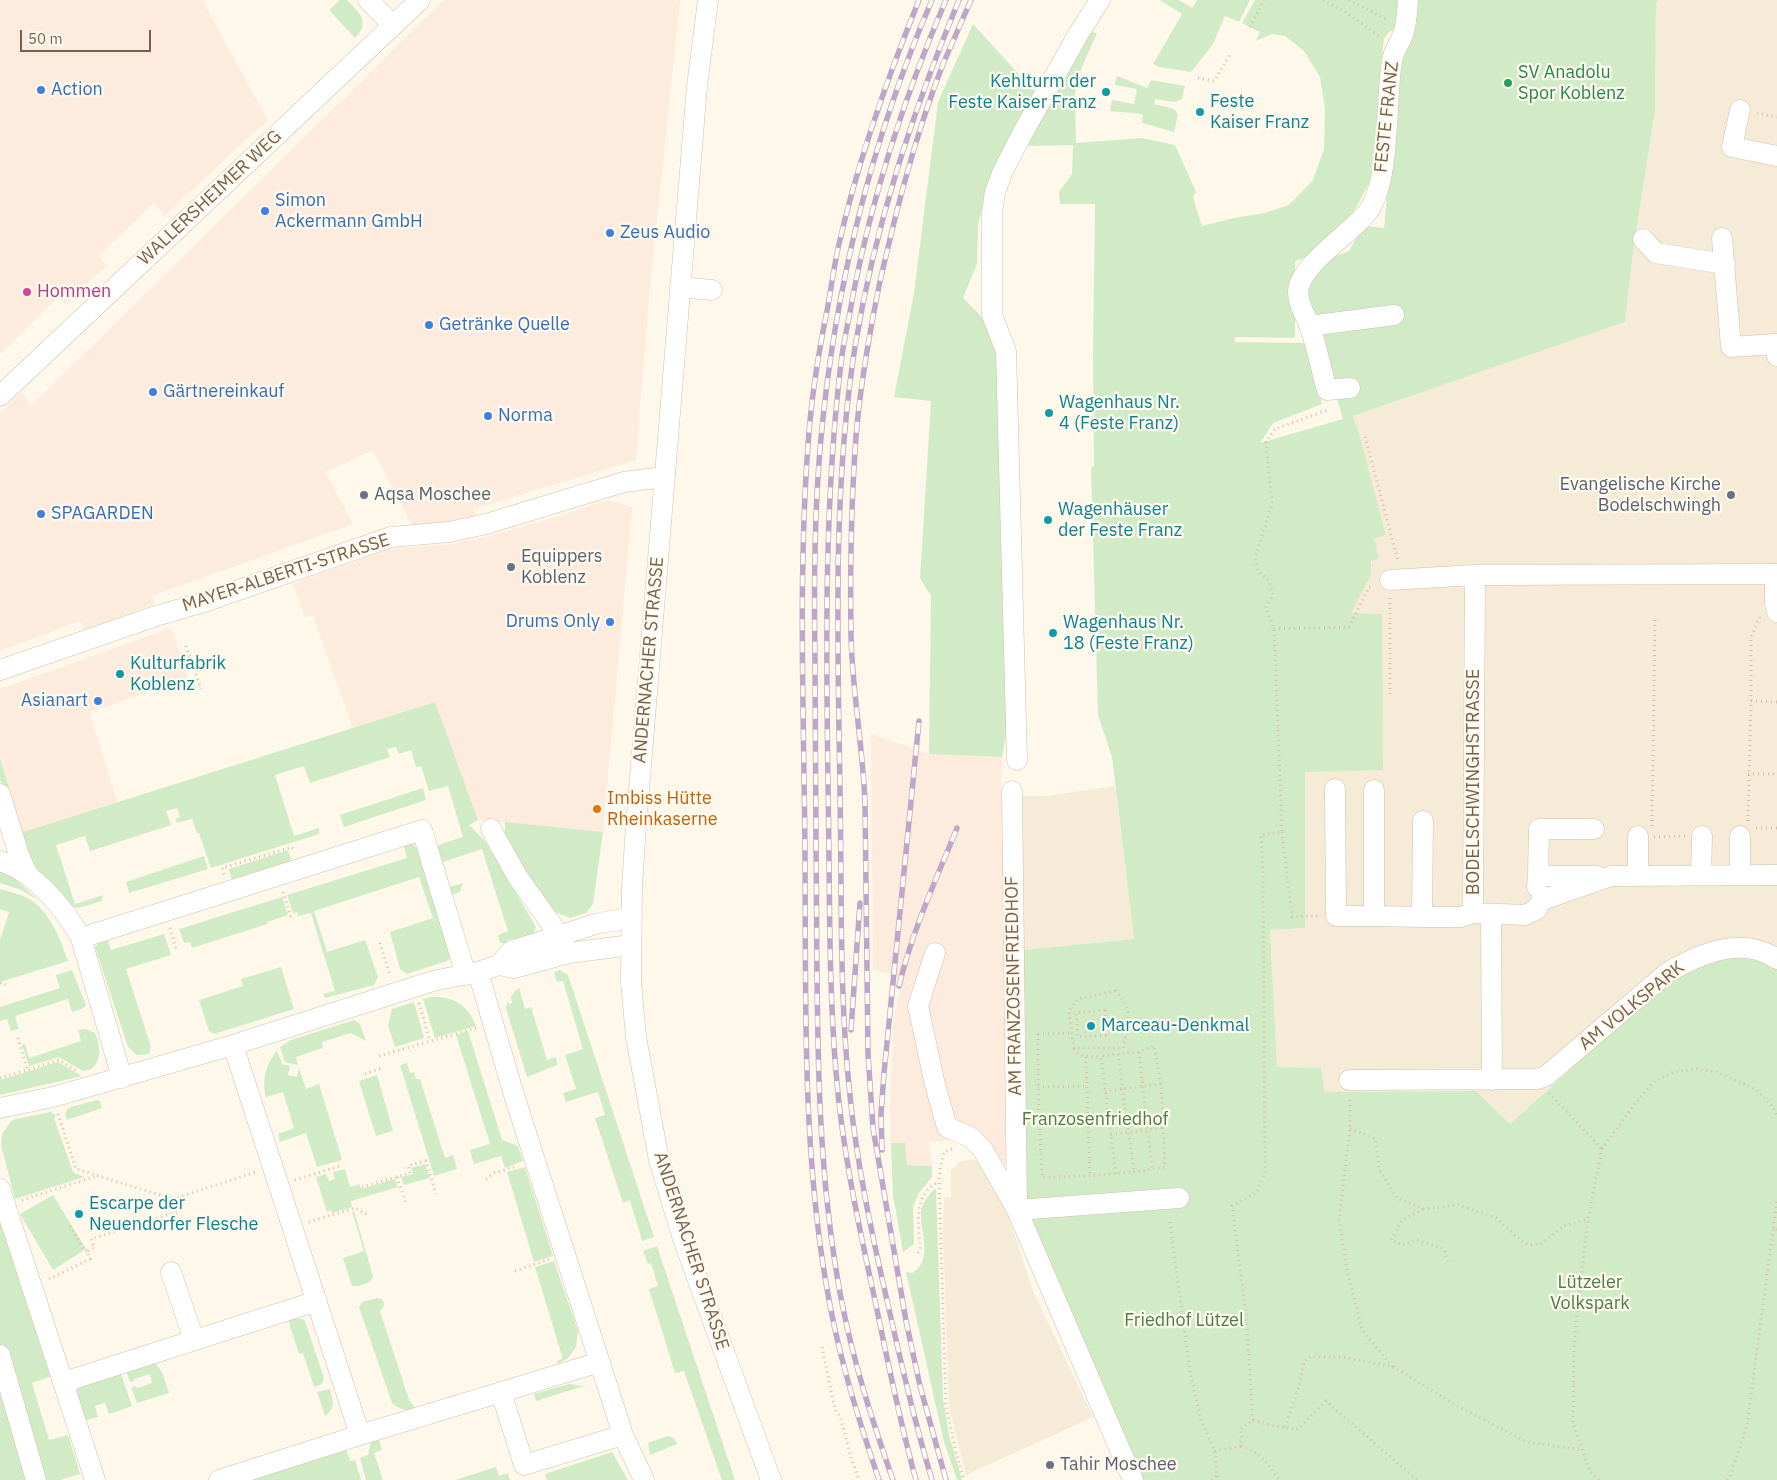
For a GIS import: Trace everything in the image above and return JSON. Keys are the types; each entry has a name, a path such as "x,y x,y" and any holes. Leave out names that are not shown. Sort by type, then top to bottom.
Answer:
{"street":[{"path":"368,0 392,25"},
{"name":"WALLERSHEIMER WEG","path":"0,396 420,0"},
{"name":"ANDERNACHER STRASSE","path":"708,0 697,86 637,806 632,887 631,982 636,1037 659,1160 683,1239 771,1480"},
{"path":"1017,760 1006,351 992,315 993,205 998,184 1018,141 1100,0"},
{"name":"FESTE FRANZ","path":"1327,390 1310,326 1302,313 1298,291 1302,277 1368,210 1378,189 1382,173 1389,81 1394,50 1403,36 1408,0"},
{"path":"1394,50 1395,23"},
{"path":"1740,110 1732,147 1777,156"},
{"path":"1722,238 1731,347 1775,344 1777,356"},
{"path":"1642,239 1656,254 1725,264"},
{"path":"680,287 712,290"},
{"path":"1310,326 1394,315"},
{"path":"1327,390 1350,388"},
{"name":"MAYER-ALBERTI-STRASSE","path":"0,670 391,537 449,532 486,524 624,482 664,477"},
{"path":"1390,580 1475,575 1776,574 1775,603 1768,614"},
{"name":"BODELSCHWINGHSTRASSE","path":"1475,575 1482,913 1525,915 1536,910 1542,900 1611,876 1777,875"},
{"path":"1335,789 1336,916 1461,917 1482,913 1492,1080"},
{"path":"1374,790 1374,916"},
{"name":"AM FRANZOSENFRIEDHOF","path":"1012,791 1017,1210"},
{"path":"0,794 18,855 27,874"},
{"path":"1422,917 1423,821"},
{"path":"492,829 517,876 559,935 568,953"},
{"path":"1542,900 1538,893 1539,829 1594,829"},
{"path":"81,938 422,830 472,974 492,1023 623,1434 644,1480"},
{"path":"1638,875 1645,836"},
{"path":"1701,875 1702,836"},
{"path":"1740,836 1740,875"},
{"path":"0,861 27,874 64,911 81,938 122,1078"},
{"path":"1538,876 1611,876"},
{"path":"499,965 511,951 599,924 631,918"},
{"path":"0,1108 53,1097 122,1078 233,1045 433,980 472,974 499,965 514,968 568,953 631,945"},
{"name":"AM VOLKSPARK","path":"1537,1080 1546,1076 1667,973 1689,960 1715,950 1733,948 1755,950 1777,959"},
{"path":"935,953 918,1006 935,1085 947,1127 978,1144"},
{"path":"233,1045 360,1434"},
{"path":"1349,1080 1537,1080"},
{"name":"AM FRANZOSENFRIEDHOF","path":"978,1144 1017,1210 1133,1480"},
{"path":"2,1197 64,1382 94,1480"},
{"path":"1017,1210 1179,1198"},
{"path":"171,1272 194,1340"},
{"path":"64,1382 317,1301"},
{"path":"0,1355 36,1480"},
{"path":"219,1480 360,1434 600,1362"},
{"path":"501,1392 524,1465 623,1434"}],"path":[{"path":"1250,27 1264,0"},
{"path":"1323,0 1344,11 1384,39 1394,50"},
{"path":"1348,0 1395,23"},
{"path":"1198,78 1214,82 1230,55"},
{"path":"1327,390 1333,408 1275,429 1266,442 1272,504 1269,517 1259,540 1255,558 1258,571 1269,581 1273,595 1266,607 1274,629 1282,832 1292,917 1336,916"},
{"path":"1365,437 1399,561 1390,580 1390,697"},
{"path":"1274,629 1349,627 1369,587 1390,580"},
{"path":"1768,614 1751,637 1752,701 1748,774 1748,827 1777,828"},
{"path":"1655,618 1645,836 1702,836"},
{"path":"186,646 201,689"},
{"path":"1752,701 1777,702"},
{"path":"1748,774 1777,774"},
{"path":"1253,1421 1246,1314 1232,1206 1256,1193 1265,1174 1263,877 1261,835 1282,832"},
{"path":"277,876 291,918"},
{"path":"380,943 430,1041"},
{"path":"0,983 9,986"},
{"path":"1038,1034 1042,1177 1090,1177 1165,1167 1161,1084 1154,1046 1139,1052 1086,1057 1078,1054 1074,1048 1069,1011 1078,999 1115,991 1123,998 1129,1022 1123,1048 1074,1048"},
{"path":"1105,1010 1106,1035 1078,1037 1078,1026 1076,1013 1105,1010"},
{"path":"1105,1023 1129,1022"},
{"path":"378,1056 492,1023"},
{"path":"1072,1026 1078,1026"},
{"path":"1014,1033 1072,1033"},
{"path":"18,1038 27,1069"},
{"path":"1139,1052 1152,1169"},
{"path":"1118,1054 1134,1172"},
{"path":"1101,1056 1116,1174"},
{"path":"1086,1057 1090,1177"},
{"path":"0,1078 58,1060 83,1074 87,1088"},
{"path":"365,1074 382,1068"},
{"path":"1599,1480 1590,1472 1573,1423 1574,1359 1588,1219 1602,1149 1633,1106 1655,1081 1674,1072 1698,1069 1717,1072 1757,1090 1772,1106 1777,1116"},
{"path":"1349,1080 1350,1129 1339,1220 1346,1265 1362,1330 1393,1367 1461,1408 1528,1442 1582,1450"},
{"path":"1537,1080 1602,1149"},
{"path":"1105,1091 1161,1084"},
{"path":"1038,1087 1086,1086"},
{"path":"53,1097 76,1169 97,1176 173,1199 273,1166"},
{"path":"1111,1135 1164,1127"},
{"path":"1350,1129 1375,1138 1380,1171 1398,1198 1424,1209"},
{"path":"964,1480 946,1405 940,1169 944,1152 966,1145 978,1144"},
{"path":"362,1187 410,1173 408,1166 426,1161 436,1194"},
{"path":"486,1179 494,1173 535,1161"},
{"path":"279,1185 340,1166"},
{"path":"2,1197 97,1176"},
{"path":"397,1177 406,1203"},
{"path":"918,1253 920,1248 918,1207 923,1196 933,1185 940,1182"},
{"path":"87,1250 94,1248 91,1239 176,1212 173,1199"},
{"path":"1727,1480 1747,1426 1775,1230 1777,1202"},
{"path":"1448,1262 1444,1249 1417,1240 1402,1245 1391,1240 1402,1220 1424,1209 1458,1205 1496,1218 1522,1241 1530,1245 1541,1244 1564,1226 1588,1219"},
{"path":"293,1228 355,1208 368,1215"},
{"path":"1170,1222 1190,1372 1201,1420 1215,1451 1219,1480"},
{"path":"32,1287 90,1259 87,1250 70,1226"},
{"path":"514,1271 566,1254"},
{"path":"822,1347 835,1410 840,1416 850,1457 859,1480"},
{"path":"1285,1427 1304,1362 1312,1356 1348,1358 1393,1367"},
{"path":"1241,1446 1242,1436 1240,1429 1253,1421 1297,1430 1326,1401 1417,1480"},
{"path":"1215,1451 1241,1446 1253,1450 1262,1456 1279,1480"},
{"path":"1212,1480 1217,1474"}],"shaded area":[{"path":"0,0 204,0 203,2 268,121 164,216 154,202 99,256 106,266 65,304 59,296 0,354"},
{"path":"444,0 680,0 649,295 636,460 473,509 478,522 413,526 373,450 325,472 353,524 151,596 155,604 85,630 80,621 0,651 0,413 22,392 31,406"},
{"path":"1658,0 1777,0 1777,968 1571,1068 1510,1124 1476,1091 1325,1092 1321,1068 1277,1067 1270,930 1305,928 1302,614 1361,593 1371,575 1373,539 1386,535 1353,416 1625,322 1634,245 1655,111 1656,4"},
{"path":"608,500 632,507 603,832 478,820 435,702 353,728 313,615 305,617 293,584 390,549 450,544 482,538 564,515"},
{"path":"171,628 189,682 172,688 171,685 89,712 117,802 23,832 0,758 0,689"},
{"path":"871,734 929,754 1002,757 1001,788 1008,867 1011,1165 997,1166 980,1137 929,1142 932,1166 907,1165 905,1143 891,1143 890,1106 894,1018 903,978 873,970"},
{"path":"1115,786 1134,939 1022,950 1017,796 1045,796"},
{"path":"972,1159 985,1164 1002,1198 1034,1293 1093,1417 966,1475 949,1407 943,1232 944,1197 951,1197 951,1170 960,1162"}],"green space":[{"path":"338,0 347,0 362,18 363,23 360,33 355,38 329,10"},
{"path":"1160,0 1179,0 1192,8 1197,0 1250,0 1239,22 1225,16 1213,44 1191,72 1159,67 1153,64 1182,14"},
{"path":"1255,0 1658,0 1656,4 1655,111 1634,245 1625,322 1353,416 1386,535 1374,539 1379,559 1371,561 1371,575 1351,613 1382,614 1383,770 1305,772 1305,928 1270,930 1277,1067 1321,1068 1325,1092 1476,1091 1510,1124 1671,978 1717,959 1737,958 1755,960 1771,964 1777,968 1777,1480 1142,1480 1025,1209 1022,950 1134,939 1112,757 1098,715 1091,467 1094,466 1095,204 1060,204 1059,192 1072,174 1073,145 1029,146 1028,144 1089,32 1097,33 1082,67 1075,94 1076,143 1142,138 1175,145 1196,192 1193,197 1202,226 1264,213 1289,205 1313,180 1324,149 1325,109 1320,77 1304,51 1285,36 1272,34 1256,41 1260,32 1242,23","holes":["1390,31 1399,32 1399,58 1384,228 1367,226 1358,235 1349,251 1331,258 1303,290 1343,419 1260,443 1273,423 1322,404 1306,343 1235,342 1235,337 1295,338 1295,261 1314,255 1350,219 1376,170 1380,74 1384,39"]},
{"path":"973,24 1036,93 991,178 978,224 977,264 963,298 985,320 996,345 1009,719 1002,757 929,754 931,596 920,578 931,401 894,397 914,293 938,102"},
{"path":"1117,76 1147,88 1151,80 1185,86 1182,99 1175,102 1155,99 1154,104 1174,109 1178,114 1174,132 1142,123 1143,114 1110,111 1112,100 1134,104 1137,89 1115,85"},
{"path":"435,702 478,820 469,825 485,841 536,927 535,935 507,940 507,943 500,943 498,935 508,931 482,849 443,862 450,887 463,883 460,892 451,895 435,848 441,844 463,837 448,786 429,791 421,766 416,767 411,750 399,754 396,747 387,749 390,757 310,783 304,766 275,775 294,836 319,828 319,834 211,868 192,819 177,823 175,819 180,817 177,808 166,811 171,825 90,851 85,836 56,845 75,904 103,895 102,901 78,908 71,906 33,864 20,838 0,779 0,758 23,832"},
{"path":"423,788 426,800 344,827 340,815"},
{"path":"505,822 603,832 593,904 586,913 570,918 555,912 505,844"},
{"path":"403,843 413,844 420,852 450,956 449,960 407,974 400,969 390,932 433,918 419,877 314,911 327,952 365,940 378,977 374,985 325,998 323,994 335,991 311,913 298,916 297,912 293,913 287,895 407,858"},
{"path":"288,850 293,866 233,884 229,869"},
{"path":"204,856 208,869 129,893 126,882"},
{"path":"0,869 12,876 37,899 21,890 0,883"},
{"path":"0,889 26,897 43,910 58,935 68,961 0,982 0,940 9,912 0,909"},
{"path":"282,897 288,915 267,922 267,924 192,948 190,942 184,943 179,929"},
{"path":"164,934 171,955 126,969 151,1047 149,1054 137,1055 128,1047 95,947 106,936 111,950"},
{"path":"281,967 294,1009 214,1034 209,1031 199,1000 243,986 241,979"},
{"path":"72,970 86,1005 82,1009 72,1012 68,999 15,1016 19,1029 11,1031 7,1019 0,1021 0,1007 60,988 56,975"},
{"path":"560,970 568,975 654,1237 642,1241 630,1200 623,1203 595,1118 605,1115 598,1092 566,1102 563,1093 576,1089 565,1055 583,1049 563,981 557,982 554,972"},
{"path":"519,988 525,1009 531,1007 547,1060 556,1057 557,1065 527,1077 506,1008 508,1000 509,1004 512,1003 511,997"},
{"path":"432,997 447,998 459,1003 469,1012 476,1026 435,1038 423,999"},
{"path":"414,1002 424,1038 395,1047 388,1025 392,1009"},
{"path":"354,1020 360,1024 366,1041 351,1033 322,1042 323,1048 296,1057 298,1065 285,1062 280,1047 291,1040"},
{"path":"86,1029 95,1033 99,1050 97,1062 90,1070 83,1071 59,1057 29,1066 22,1045 25,1044 29,1058 81,1041 78,1030"},
{"path":"468,1031 502,1140 518,1146 523,1161 505,1168 501,1156 474,1164 470,1150 490,1144 456,1035"},
{"path":"277,1050 282,1064 290,1066 288,1075 297,1077 299,1068 306,1089 319,1084 342,1160 317,1167 306,1133 280,1142 278,1134 294,1128 283,1092 266,1097 264,1079 270,1061"},
{"path":"58,1062 82,1076 0,1095 0,1080"},
{"path":"407,1063 410,1073 414,1072 416,1079 420,1079 445,1158 453,1155 457,1169 434,1176 400,1065"},
{"path":"377,1075 393,1131 376,1136 359,1081"},
{"path":"97,1100 100,1101 102,1108 67,1120 65,1114 68,1108"},
{"path":"50,1112 56,1115 54,1118 73,1172 84,1177 15,1199 1,1145 2,1134 12,1120"},
{"path":"891,1143 905,1143 907,1165 932,1166 932,1177 919,1193 913,1207 914,1244 903,1252 893,1195"},
{"path":"425,1164 430,1178 404,1185 401,1177 413,1174 411,1168"},
{"path":"525,1167 553,1256 534,1262 507,1172"},
{"path":"345,1169 350,1187 359,1184 361,1189 395,1179 398,1187 351,1201 352,1207 332,1213 331,1210 327,1212 316,1177 326,1174 329,1181 335,1179 333,1172"},
{"path":"934,1189 936,1190 943,1398 949,1435 962,1480 957,1480 944,1442 906,1272 912,1273 919,1268 923,1261 924,1246 921,1210 925,1200"},
{"path":"53,1195 86,1249 53,1270 20,1214"},
{"path":"354,1211 373,1276 370,1282 359,1286 352,1286 343,1258 364,1251 352,1212"},
{"path":"0,1213 52,1376 32,1383 49,1440 68,1435 80,1474 60,1480 0,1480"},
{"path":"657,1246 735,1480 722,1480 684,1371 675,1373 649,1289 658,1286 651,1263 648,1264 643,1251"},
{"path":"554,1261 578,1331 576,1347 568,1358 558,1364 557,1361 562,1359 562,1356 535,1267"},
{"path":"377,1298 384,1302 384,1306 380,1311 409,1400 414,1406 414,1409 409,1411 392,1403 359,1307 362,1302"},
{"path":"293,1318 305,1321 324,1378 322,1384 314,1387 303,1353 299,1354 288,1320"},
{"path":"155,1363 162,1372 169,1393 137,1403 131,1387 136,1386 137,1388 152,1383 150,1374 130,1382 125,1369"},
{"path":"120,1371 132,1406 109,1414 105,1403 95,1406 98,1417 81,1422 76,1394 80,1385"},
{"path":"569,1384 584,1386 536,1401 534,1394"},
{"path":"330,1389 333,1401 332,1407 325,1416 317,1392"},
{"path":"668,1436 674,1438 677,1444 650,1455 648,1443"},
{"path":"379,1439 382,1450 374,1453 383,1480 366,1480 360,1458 368,1455 371,1442"},
{"path":"346,1449 350,1461 355,1460 361,1480 250,1480"},
{"path":"612,1452 628,1480 547,1480 545,1474"},
{"path":"496,1467 499,1476 508,1473 510,1480 455,1480"}],"railway":[{"path":"879,1480 855,1407 836,1333 818,1230 813,1177 809,1123 806,1015 802,649 803,547 811,411 837,252 855,182 874,120 919,0"},
{"path":"893,1480 851,1345 841,1298 832,1243 821,1130 817,1016 815,551 817,494 827,382 846,270 859,214 891,106 932,0"},
{"path":"916,1480 899,1411 851,1185 839,1100 833,1036 830,965 827,677 829,516 836,408 842,355 861,257 880,182 904,108 946,0"},
{"path":"932,1480 919,1435 875,1246 853,1121 846,1058 842,944 838,570 843,458 848,402 863,302 884,214 897,170 926,85 959,0"},
{"path":"946,1480 920,1386 906,1321 873,1128 868,1054 865,803 852,656 851,561 856,437 865,361 879,286 899,202 915,146 943,64 971,0"},
{"path":"882,1150 881,1114 884,1073 919,721"},
{"path":"899,986 918,926 957,828"},
{"path":"851,1030 860,903"}],"place":[{"name":"SV Anadolu Spor Koblenz","path":"1508,83"},
{"name":"Action","path":"41,90"},
{"name":"Kehlturm der Feste Kaiser Franz","path":"1106,92"},
{"name":"Feste Kaiser Franz","path":"1200,112"},
{"name":"Simon Ackermann GmbH","path":"265,211"},
{"name":"Zeus Audio","path":"610,233"},
{"name":"Hommen","path":"27,292"},
{"name":"Getränke Quelle","path":"429,325"},
{"name":"Gärtnereinkauf","path":"153,392"},
{"name":"Wagenhaus Nr. 4 (Feste Franz)","path":"1049,413"},
{"name":"Norma","path":"488,416"},
{"name":"Aqsa Moschee","path":"364,495"},
{"name":"Evangelische Kirche Bodelschwingh","path":"1731,495"},
{"name":"SPAGARDEN","path":"41,514"},
{"name":"Wagenhäuser der Feste Franz","path":"1048,520"},
{"name":"Equippers Koblenz","path":"511,567"},
{"name":"Drums Only","path":"610,622"},
{"name":"Wagenhaus Nr. 18 (Feste Franz)","path":"1053,633"},
{"name":"Kulturfabrik Koblenz","path":"120,674"},
{"name":"Asianart","path":"98,701"},
{"name":"Imbiss Hütte Rheinkaserne","path":"597,809"},
{"name":"Marceau-Denkmal","path":"1091,1026"},
{"name":"Escarpe der Neuendorfer Flesche","path":"79,1214"},
{"name":"Tahir Moschee","path":"1050,1465"}],"park label":[{"name":"Franzosenfriedhof","path":"1095,1120"},
{"name":"Lützeler Volkspark","path":"1590,1294"},
{"name":"Friedhof Lützel","path":"1184,1321"}]}
